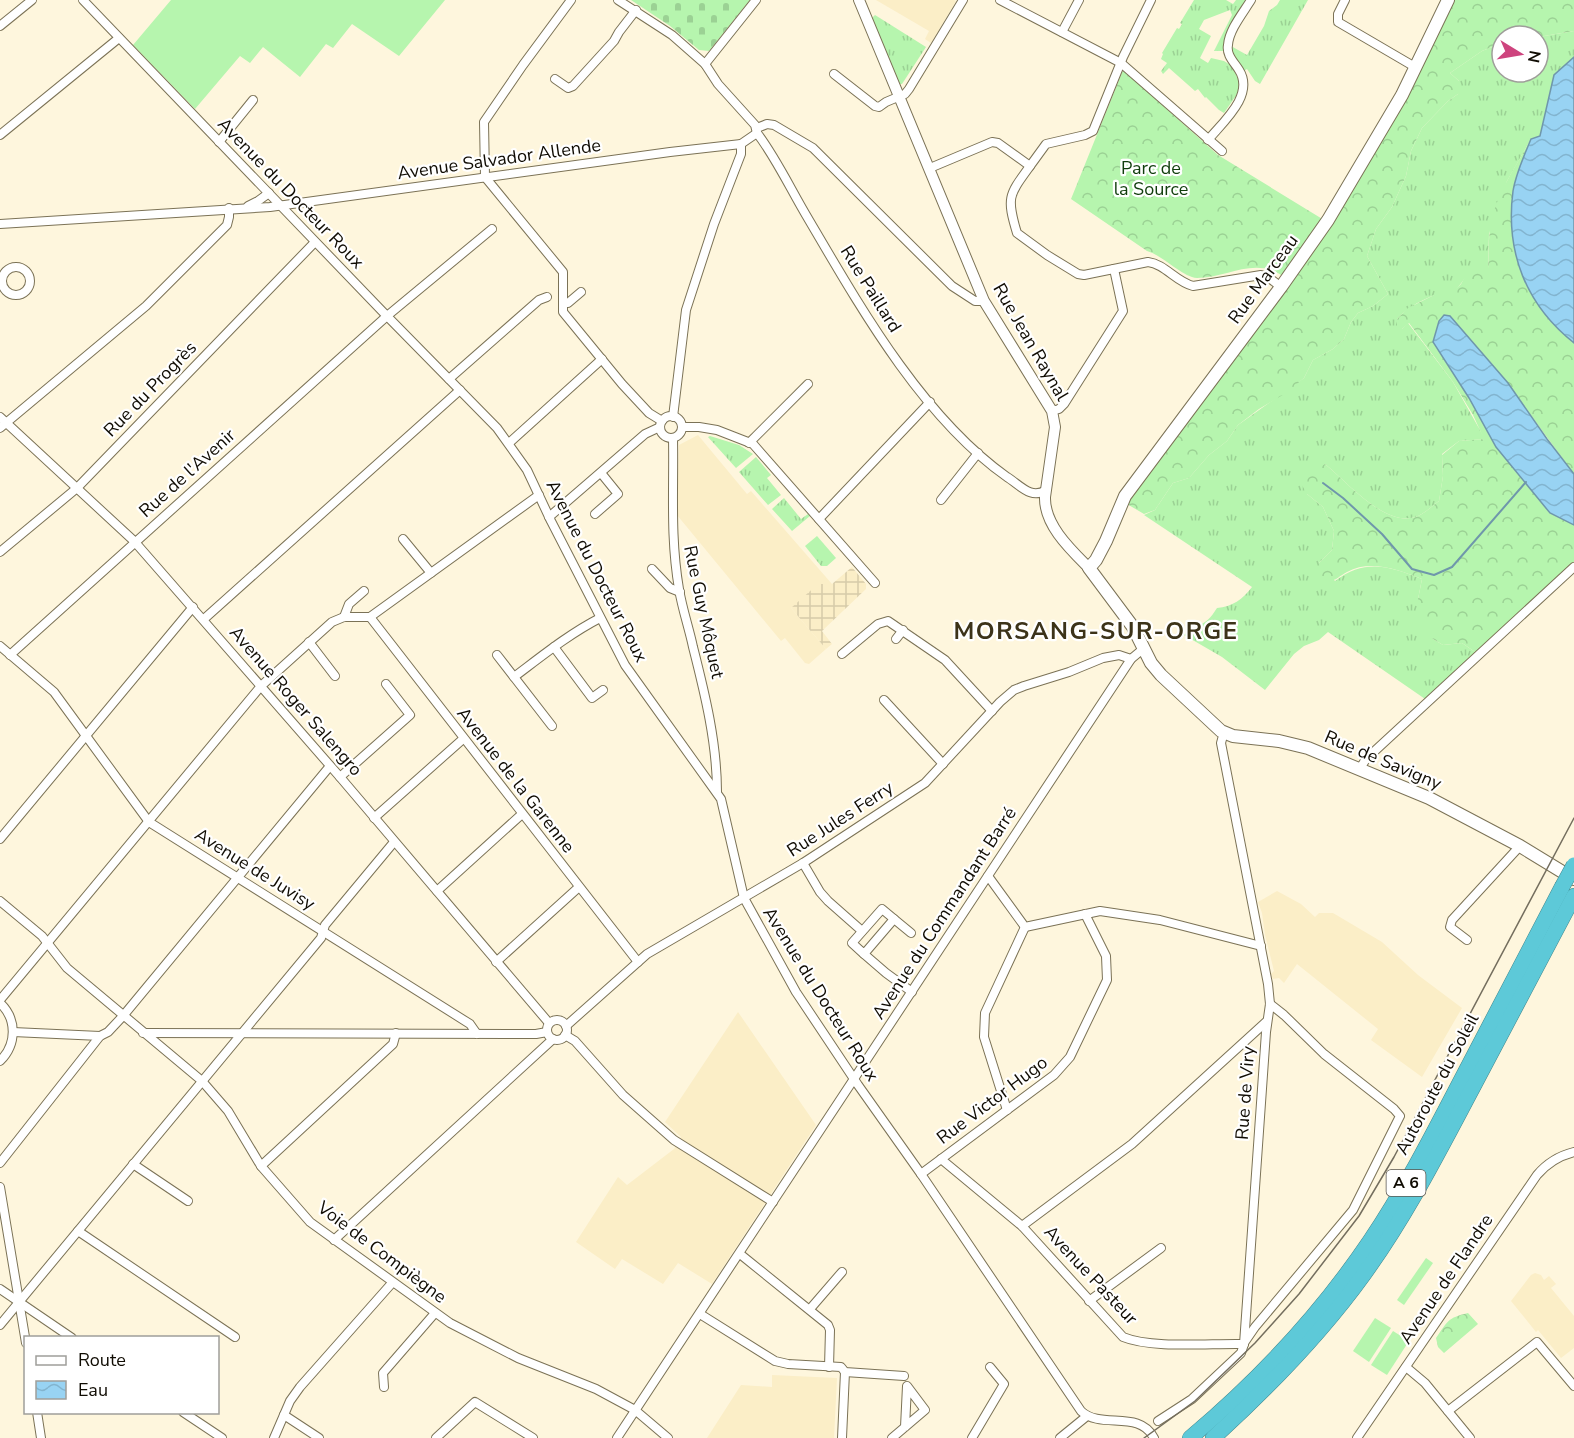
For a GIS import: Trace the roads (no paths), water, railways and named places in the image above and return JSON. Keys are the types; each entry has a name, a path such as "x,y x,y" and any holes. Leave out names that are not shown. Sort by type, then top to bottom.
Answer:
{"highway":[{"name":"Autoroute du Soleil","path":"1213,1438 1250,1405 1300,1353 1342,1303 1382,1248 1421,1185 1570,887 1574,865"},
{"name":"Autoroute du Soleil","path":"1190,1438 1241,1394 1288,1345 1331,1295 1369,1242 1410,1177 1570,887"}],"main road":[{"name":"Rue Marceau","path":"1089,568 1106,541 1125,496 1281,287 1328,220 1402,95 1448,0"},
{"name":"Rue Jean Raynal","path":"1089,568 1133,627 1143,649 1161,675 1211,723 1224,732"},
{"name":"Rue de Savigny","path":"1224,732 1241,737 1296,745 1443,804 1520,846 1570,887"}],"street":[{"path":"0,26 32,0"},
{"name":"Avenue du Docteur Roux","path":"83,0 509,443 527,470 625,665 717,792 744,898 796,992 1081,1411 1087,1416"},
{"path":"549,517 645,434 661,424 667,417 679,420 682,427 679,434 673,438 664,435 661,424 563,312 563,272 484,177 484,122 571,0"},
{"name":"Rue Paillard","path":"618,0 672,35 705,64 718,84 757,131 861,308 930,402 963,440 1033,494 1040,494 1046,490"},
{"path":"705,64 756,0"},
{"name":"Rue Jean Raynal","path":"859,0 984,301 1052,411 1055,427 1046,490 1046,508 1059,534 1089,568"},
{"path":"834,74 875,106 879,107 900,97 909,89 963,0"},
{"path":"1000,0 1121,63 1221,151"},
{"path":"1062,32 1078,0"},
{"path":"1151,0 1092,131 1085,135 1046,144 1011,192 1014,224 1020,237 1078,274 1084,275 1153,262 1188,285 1198,286 1261,275 1268,277 1281,287"},
{"path":"1208,140 1228,117 1243,93 1243,77 1228,54 1227,45 1251,0"},
{"path":"1345,0 1338,14 1338,22 1415,67"},
{"path":"555,79 568,88 573,86 614,41 636,10"},
{"path":"0,135 119,38"},
{"path":"219,142 253,100"},
{"path":"757,131 768,124 774,125 813,148 952,286 975,301 984,301"},
{"name":"Avenue Salvador Allende","path":"0,224 281,206 741,144 757,131"},
{"path":"930,168 992,142 998,143 1030,166"},
{"path":"673,417 686,309 722,201 741,154 741,144"},
{"name":"Avenue Salvador Allende","path":"242,208 269,193"},
{"path":"2,423 146,306 227,225 229,208"},
{"name":"Rue de l'Avenir","path":"10,654 387,316 492,230"},
{"name":"Rue du Progrès","path":"0,552 77,488 315,242"},
{"path":"1052,411 1064,404 1123,311 1114,269"},
{"path":"563,303 568,303 581,292"},
{"path":"449,379 539,300 547,297"},
{"path":"509,443 602,359"},
{"path":"749,443 808,384"},
{"path":"204,619 460,390"},
{"path":"819,519 930,402"},
{"name":"Avenue Roger Salengro","path":"2,423 134,541 204,619 437,891 550,1031"},
{"path":"682,427 717,430 749,443 760,451 875,583"},
{"name":"Rue Guy Môquet","path":"673,438 672,525 680,592 704,692 716,758 717,792"},
{"path":"941,500 978,453"},
{"path":"595,513 618,494 601,473"},
{"path":"0,1060 10,1045 13,1032 9,1014 0,1001 261,686 332,622 344,617 370,617 539,495"},
{"path":"403,539 431,573"},
{"path":"1359,770 1366,759 1428,700 1574,567"},
{"path":"652,569 670,588 680,592"},
{"path":"344,617 349,604 364,591"},
{"path":"0,839 193,607"},
{"name":"Avenue de la Garenne","path":"370,617 638,962"},
{"path":"514,677 585,625 600,618"},
{"path":"843,654 882,622 888,621 945,660 992,711"},
{"path":"896,639 903,630"},
{"path":"309,642 335,676"},
{"name":"Avenue de Juvisy","path":"0,646 54,692 149,822 471,1024 477,1034"},
{"path":"554,647 592,698 603,690"},
{"name":"Avenue du Commandant Barré","path":"617,1438 1131,659 1143,649"},
{"path":"498,655 552,726"},
{"name":"Rue Jules Ferry","path":"566,1030 647,954 803,863 916,789 1014,690 1098,660 1119,655 1131,659"},
{"path":"340,777 410,715 386,684"},
{"path":"884,700 943,764"},
{"name":"Rue de Viry","path":"1224,732 1221,743 1261,946 1270,1004 1266,1022 1244,1344"},
{"path":"375,818 463,739"},
{"path":"0,1163 100,1036 108,1032 123,1016 330,766"},
{"path":"437,891 522,814"},
{"path":"0,1325 321,938 325,925 394,842"},
{"path":"1467,940 1450,927 1452,920 1520,846"},
{"path":"803,863 820,892 862,931"},
{"path":"988,876 1025,927"},
{"path":"496,962 579,887"},
{"name":"Voie de Compiègne","path":"0,901 29,923 67,968 202,1082 228,1111 261,1166 310,1222 435,1313 518,1358 596,1389 635,1410 668,1438"},
{"path":"911,933 882,909 852,944 886,974 912,992"},
{"path":"1025,927 1100,911 1160,920 1261,946"},
{"name":"Rue Victor Hugo","path":"921,1174 1054,1075 1070,1057 1107,980 1106,956 1085,914"},
{"path":"864,954 894,919"},
{"path":"1007,1110 984,1037 985,1013 1025,927"},
{"path":"1158,1421 1192,1399 1241,1353 1255,1327 1353,1210 1400,1116 1324,1054 1270,1004"},
{"path":"333,1240 550,1031 558,1020 623,1095 674,1140 773,1202"},
{"path":"1022,1226 1132,1144 1266,1022"},
{"path":"143,1033 536,1034 550,1031 561,1039 566,1030"},
{"path":"13,1032 100,1036"},
{"path":"261,1166 393,1044 396,1033"},
{"name":"Avenue de Flandre","path":"1357,1438 1537,1175 1549,1162 1574,1152"},
{"name":"Avenue Pasteur","path":"941,1159 1022,1226 1116,1331 1132,1340 1152,1343 1244,1344"},
{"path":"133,1164 188,1201"},
{"path":"0,1187 25,1336"},
{"path":"78,1231 235,1337"},
{"path":"1089,1301 1161,1248"},
{"path":"740,1254 824,1321 830,1330 829,1367"},
{"path":"810,1309 842,1272"},
{"path":"274,1438 290,1401 392,1283"},
{"path":"0,1289 69,1336"},
{"path":"384,1387 383,1373 435,1313"},
{"path":"700,1314 775,1361 788,1364 841,1367 845,1372 842,1438"},
{"path":"1448,1411 1537,1342 1574,1385"},
{"path":"972,1438 1004,1384 990,1367"},
{"path":"1406,1367 1425,1383 1470,1438"},
{"path":"845,1372 904,1376"},
{"path":"436,1438 471,1403 475,1402 531,1438"},
{"path":"37,1414 41,1438"},
{"path":"185,1414 222,1438"},
{"path":"284,1415 319,1438"},
{"path":"1060,1438 1087,1416 1093,1419 1135,1422 1147,1429 1154,1438"},
{"path":"892,1438 905,1427"}],"water":[{"path":"1574,57 1574,343 1543,312 1522,276 1512,235 1511,213 1513,191 1520,165 1531,139 1540,136 1554,75"},
{"path":"1444,315 1450,316 1508,383 1574,474 1574,525 1550,513 1496,447 1469,398 1433,342 1439,321"}],"waterway":[{"path":"1323,483 1382,534 1412,569 1434,575 1452,567 1526,482"}],"tram line":[{"path":"1144,1438 1195,1401 1255,1343 1299,1294 1359,1216 1394,1157 1574,818"}],"district":[{"name":"MORSANG-SUR-ORGE","path":"1096,631"}],"park label":[{"name":"Parc de la Source","path":"1151,178"}]}
